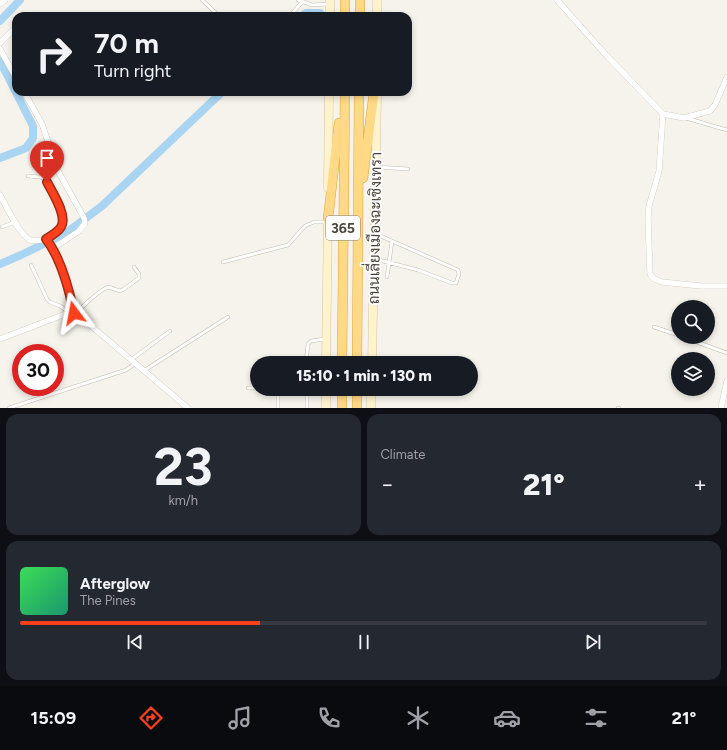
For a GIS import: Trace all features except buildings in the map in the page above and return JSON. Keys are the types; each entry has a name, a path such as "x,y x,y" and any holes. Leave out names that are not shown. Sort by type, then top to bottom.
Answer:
{"highway":[{"path":"345,0 345,12"},
{"path":"360,0 360,12"},
{"path":"328,221 344,96"},
{"name":"ถนนเลี่ยงเมืองฉะเชิงเทรา","path":"342,356 344,96"},
{"name":"ถนนเลี่ยงเมืองฉะเชิงเทรา","path":"357,356 359,96"},
{"path":"358,219 375,96"},
{"path":"342,396 342,408"},
{"path":"357,396 357,408"}],"main road":[{"path":"377,0 377,12"},
{"name":"365","path":"326,356 329,96"},
{"name":"ถนนเลี่ยงเมืองฉะเชิงเทรา","path":"372,356 376,96"},
{"path":"326,396 326,408"},
{"path":"371,396 371,408"}],"street":[{"path":"0,4 5,0"},
{"path":"557,0 606,55 663,114 684,118 710,111 715,105 726,81"},
{"path":"0,43 12,31"},
{"path":"0,48 12,70"},
{"path":"26,96 42,124 57,169 84,218 85,223 79,231 52,249"},
{"path":"663,114 659,171 649,206 648,218 650,274 654,279 662,282 701,286 727,286"},
{"path":"0,195 15,222 30,240 46,239 52,249 66,282 73,313 145,370 188,408"},
{"path":"0,339 73,313"},
{"path":"721,408 727,382"}],"lane":[{"path":"202,0 215,12"},
{"path":"298,0 312,5 330,2"},
{"path":"293,12 302,2"},
{"path":"684,118 727,130"},
{"path":"376,167 408,169"},
{"path":"28,176 40,177 44,179 62,212 62,226 57,232 46,239"},
{"path":"223,262 288,245 305,226 314,222 328,221"},
{"path":"2,227 15,222"},
{"path":"374,258 418,270 452,284 456,283 459,274 458,270 375,234"},
{"path":"387,277 392,241"},
{"path":"31,265 47,299 50,302 73,313 104,289 108,287 120,291 139,278 139,274 134,267"},
{"path":"145,370 228,317"},
{"path":"654,327 671,333"},
{"path":"9,408 126,370 134,361 170,331"},
{"path":"307,356 308,344 311,341 326,339"},
{"path":"704,344 727,352"},
{"path":"278,396 278,408"},
{"path":"307,396 307,408"}],"waterway":[{"path":"0,21 20,0"},
{"path":"0,61 12,85"},
{"path":"0,158 26,148 33,138 33,126 18,96"},
{"path":"0,264 66,233 102,206 218,96"}],"route":[{"path":"47,182 62,212 62,226 57,232 46,239 57,257 72,301 74,313"}]}
